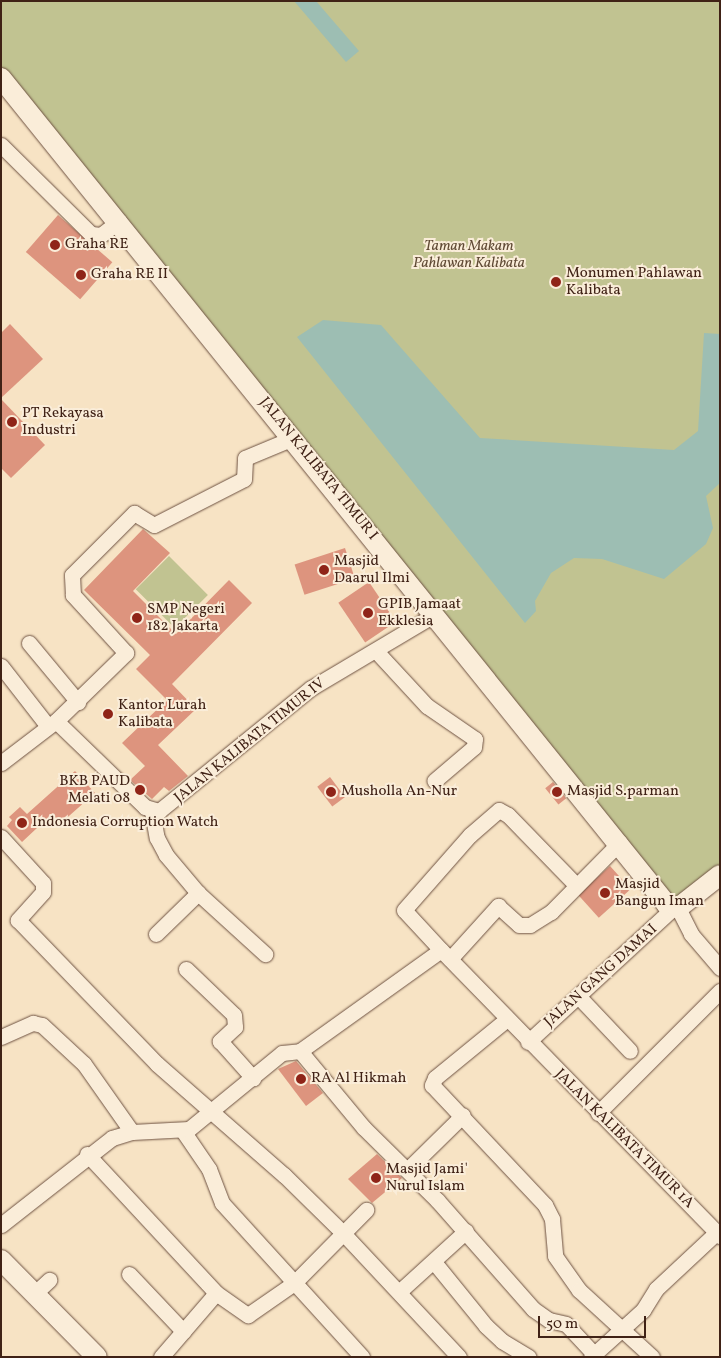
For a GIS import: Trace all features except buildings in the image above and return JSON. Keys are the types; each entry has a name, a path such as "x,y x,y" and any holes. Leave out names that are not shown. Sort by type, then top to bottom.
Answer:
{"street":[{"name":"JALAN KALIBATA TIMUR I","path":"1,78 119,221 434,615 676,908"},
{"path":"1,145 91,234 101,235 119,221"},
{"path":"1,763 78,702 126,653 73,595 72,575 134,513 154,525 244,479 245,458 293,438"},
{"name":"JALAN KALIBATA TIMUR IV","path":"152,811 167,808 311,688 434,615"},
{"path":"29,643 78,702"},
{"path":"376,651 427,706 475,739 474,747 434,781"},
{"path":"1,666 52,723 152,811 160,847 198,893 265,954"},
{"name":"JALAN KALIBATA TIMUR 1A","path":"576,885 508,815 499,810 470,835 404,910 528,1042 718,1234"},
{"path":"1,837 43,883 43,892 18,920 158,1064 342,1232 400,1291 459,1357"},
{"path":"1,1225 87,1154 112,1138 132,1132 183,1131 212,1114 282,1053 300,1051 446,954 493,908 505,910 519,924 530,925 552,912 576,885 620,842"},
{"path":"720,875 676,908 691,934 720,968"},
{"path":"156,934 198,893"},
{"name":"JALAN GANG DAMAI","path":"528,1042 676,908"},
{"path":"186,969 234,1015 235,1027 220,1041 253,1078"},
{"path":"598,1114 720,991"},
{"path":"579,997 630,1051"},
{"path":"507,1019 433,1081 432,1086 463,1115 546,1205 560,1266 619,1330 652,1357"},
{"path":"1,1037 33,1023 42,1025 84,1064 132,1132"},
{"path":"300,1051 364,1128 466,1231 533,1309 549,1320 566,1324 592,1355 643,1310 656,1289 718,1234"},
{"path":"407,1170 463,1115"},
{"path":"183,1131 209,1169 222,1203 362,1357"},
{"path":"87,1154 216,1293 248,1315 294,1283 342,1232 366,1210"},
{"path":"400,1291 466,1231"},
{"path":"1,1260 93,1356"},
{"path":"434,1262 496,1336 529,1357"},
{"path":"129,1274 183,1330"},
{"path":"34,1294 49,1280"},
{"path":"160,1357 216,1293"}],"green space":[{"name":"Taman Makam Pahlawan Kalibata","path":"1,1 720,1 720,875 678,908 1,78"},
{"path":"169,556 208,595 175,628 136,589"}],"water":[{"path":"294,1 316,1 359,51 346,62"},
{"path":"323,320 381,325 480,438 674,450 698,431 704,333 720,334 720,483 706,496 713,528 706,544 664,579 602,559 574,558 551,573 535,601 536,611 525,623 297,337"}],"place":[{"name":"Graha RE","path":"55,245"},
{"name":"Graha RE II","path":"81,275"},
{"name":"Monumen Pahlawan Kalibata","path":"556,282"},
{"name":"PT Rekayasa Industri","path":"12,422"},
{"name":"Masjid Daarul Ilmi","path":"324,570"},
{"name":"GPIB Jamaat Ekklesia","path":"368,613"},
{"name":"SMP Negeri 182 Jakarta","path":"137,618"},
{"name":"Kantor Lurah Kalibata","path":"108,714"},
{"name":"BKB PAUD Melati 08","path":"140,790"},
{"name":"Musholla An-Nur","path":"331,792"},
{"name":"Masjid S.parman","path":"557,792"},
{"name":"Indonesia Corruption Watch","path":"22,823"},
{"name":"Masjid Bangun Iman","path":"605,893"},
{"name":"RA Al Hikmah","path":"301,1079"},
{"name":"Masjid Jami' Nurul Islam","path":"376,1178"}]}
